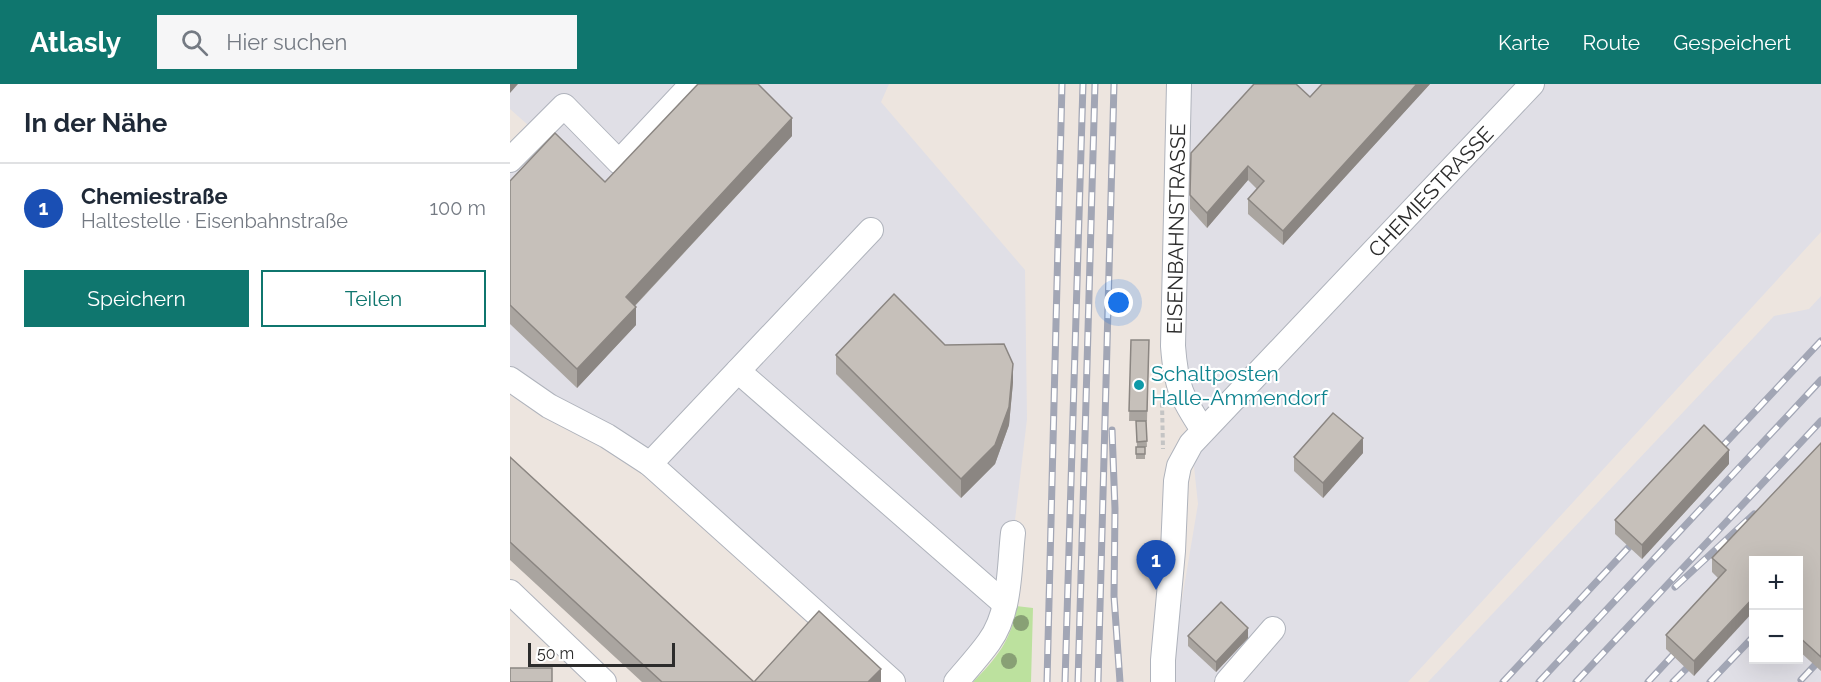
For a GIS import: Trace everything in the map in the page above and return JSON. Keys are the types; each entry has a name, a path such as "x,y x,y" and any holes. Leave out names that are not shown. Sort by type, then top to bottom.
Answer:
{"street":[{"path":"510,160 564,106 619,162 693,84"},
{"name":"EISENBAHNSTRASSE","path":"1179,84 1173,346 1178,386 1185,403 1203,430"},
{"name":"CHEMIESTRASSE","path":"1203,430 1532,84"},
{"path":"650,465 871,230"},
{"path":"738,371 1005,604"},
{"path":"510,379 549,406 607,436 650,465 893,682"},
{"path":"1163,682 1176,481 1184,456 1203,430"},
{"path":"956,682 990,641 1000,621 1005,604 1013,532"},
{"path":"510,592 604,682"},
{"path":"1227,682 1273,629"}],"shaded area":[{"path":"510,84 889,84 881,102 1025,270 1027,419 1005,604 956,682 893,682 650,465 510,379 510,160 537,133 510,109"},
{"path":"1179,84 1821,84 1821,232 1408,682 1176,682 1172,659 1198,504 1174,280"},
{"path":"1821,296 1821,682 1428,682 1774,316 1809,309"}],"green space":[{"path":"1016,606 1033,608 1031,682 973,682 1002,648 1011,629"}],"building":[{"path":"698,84 758,84 792,118 626,297 636,307 577,369 510,305 510,181 555,133 605,182"},
{"path":"1254,84 1296,84 1310,97 1322,84 1417,84 1283,231 1248,199 1264,181 1248,166 1207,213 1190,195 1191,153"},
{"path":"894,294 945,345 1004,344 1013,364 1009,407 995,445 961,479 836,355"},
{"name":"Schaltposten Halle-Ammendorf","path":"1131,340 1149,340 1147,411 1129,411"},
{"path":"1333,413 1363,438 1323,483 1294,457"},
{"path":"1136,421 1146,421 1147,441 1137,442"},
{"path":"1704,425 1729,450 1642,545 1615,520"},
{"path":"1821,443 1821,657 1803,641 1803,556 1749,556 1749,602 1694,661 1666,635 1726,570 1712,558"},
{"path":"1136,447 1145,447 1145,454 1136,454"},
{"path":"510,457 754,682 662,682 510,542"},
{"path":"1221,602 1248,628 1216,662 1188,636"},
{"path":"819,611 881,669 868,682 754,682"},
{"path":"510,668 552,668 552,682 510,682"}],"railway":[{"path":"1047,682 1062,84"},
{"path":"1065,682 1083,84"},
{"path":"1078,682 1095,84"},
{"path":"1098,682 1114,84"},
{"path":"1718,451 1821,341"},
{"path":"1539,682 1821,380"},
{"path":"1576,682 1821,421"},
{"path":"1112,430 1115,509 1114,596 1120,682"},
{"path":"1675,587 1754,514"},
{"path":"1503,682 1629,547"},
{"path":"1710,682 1749,641"},
{"path":"1648,682 1673,655"},
{"path":"1801,680 1815,665"},
{"path":"1673,682 1687,668"}],"place":[{"name":"Schaltposten Halle-Ammendorf","path":"1139,385"},
{"name":"Chemiestraße","path":"1156,590"}]}
